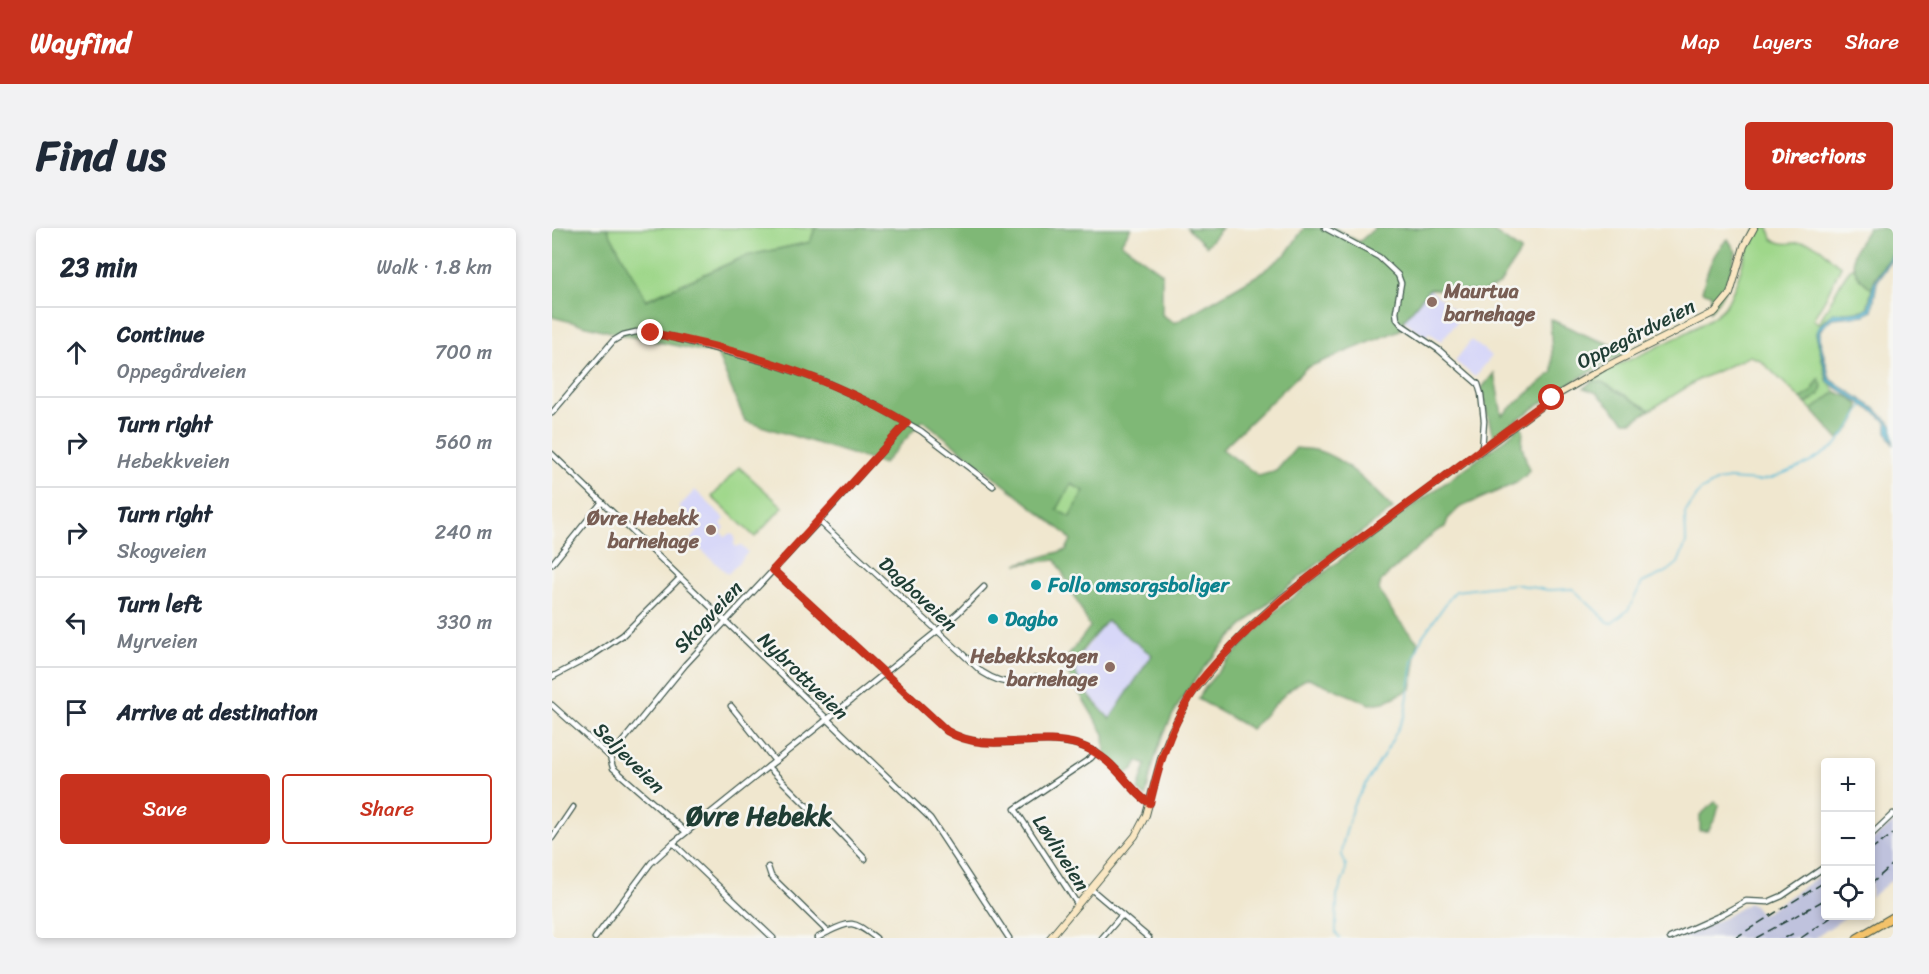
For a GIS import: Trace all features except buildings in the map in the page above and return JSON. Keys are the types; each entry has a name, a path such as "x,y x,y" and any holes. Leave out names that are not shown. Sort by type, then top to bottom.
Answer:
{"main road":[{"name":"Oppegårdveien","path":"1050,938 1135,836 1150,803 1162,755 1172,730 1190,696 1221,658 1281,599 1527,416 1579,382 1715,312 1730,294 1744,246 1754,228"},
{"path":"1857,938 1893,917"}],"street":[{"path":"1325,228 1379,257 1398,274 1401,284 1397,319 1402,325 1439,350 1478,384 1484,421 1482,450"},
{"path":"552,413 610,344 623,335 636,332 707,346 795,371 842,389 907,423 939,443 993,486"},
{"name":"Skogveien","path":"610,757 685,664 907,423"},
{"name":"Nybrottveien","path":"552,454 827,720 910,797 937,826 1009,938"},
{"path":"552,564 602,502"},
{"name":"Dagboveien","path":"819,521 964,658 994,680 1019,684 1036,677"},
{"path":"773,570 943,728 964,740 983,743 1062,742 1078,745 1105,758 1142,798 1150,803"},
{"path":"552,677 590,657 623,635 680,578"},
{"path":"595,938 651,863 686,832 936,632 984,587"},
{"name":"Seljeveien","path":"552,705 610,757 613,768 686,832"},
{"path":"731,706 775,761"},
{"name":"Løvliveien","path":"1078,905 1015,809 1091,758 1095,752"},
{"path":"768,767 817,816 827,819 865,859"},
{"path":"552,838 573,807"},
{"path":"1875,831 1893,814"},
{"path":"674,843 773,938"},
{"path":"768,867 771,876 828,932"},
{"path":"1670,938 1717,918 1746,901 1768,902 1782,896 1821,869"},
{"path":"1091,889 1149,938"},
{"path":"1102,938 1122,915"},
{"path":"818,938 845,923 851,923 876,938"}],"shaded area":[{"name":"Maurtua barnehage","path":"1429,289 1462,316 1441,341 1429,332 1425,337 1404,320"},
{"name":"Maurtua barnehage","path":"1471,340 1492,356 1475,377 1455,361"},
{"name":"Øvre Hebekk barnehage","path":"695,490 725,519 721,524 725,528 721,533 726,537 731,533 735,537 734,545 737,547 740,545 748,552 728,574 690,540 702,527 679,507"},
{"name":"Hebekkskogen barnehage","path":"1106,621 1153,655 1110,719 1075,675 1077,660"},
{"path":"1893,823 1893,879 1875,894 1875,866 1875,838"},
{"path":"1821,875 1821,920 1841,920 1815,938 1678,938 1726,917 1749,903 1754,905 1762,915"}],"green space":[{"path":"552,228 607,228 646,300 746,256 810,242 815,228 1131,228 1121,243 1162,273 1162,315 1175,323 1258,275 1286,254 1304,228 1334,228 1359,242 1375,228 1488,228 1521,251 1499,285 1483,292 1429,289 1404,320 1400,330 1306,368 1222,449 1259,476 1276,471 1296,448 1319,451 1350,468 1393,509 1285,589 1250,619 1219,651 1191,685 1168,723 1153,765 1146,797 1138,790 1146,765 1138,761 1134,768 1124,775 1105,755 1104,734 1062,664 1090,627 1056,560 1017,564 1066,550 1071,540 1065,533 923,420 883,464 745,421 717,354 618,334 552,317","holes":["1071,484 1084,491 1070,517 1057,510","1107,621 1152,655 1110,719 1080,684 1075,667 1083,650"]},
{"path":"607,228 815,228 811,242 746,256 645,300"},
{"path":"1187,228 1222,228 1206,246"},
{"path":"1758,228 1769,228 1772,239 1777,242 1804,242 1814,245 1841,266 1813,319 1818,323 1845,276 1853,267 1860,279 1872,289 1867,309 1831,315 1820,324 1816,333 1828,382 1836,392 1812,410 1806,404 1820,394 1819,380 1812,391 1801,399 1760,360 1750,356 1698,380 1650,410 1602,382 1592,381 1592,377 1664,344 1718,313 1731,296 1748,247"},
{"path":"1868,228 1893,228 1893,253 1875,278 1872,289 1862,280 1853,263 1858,244"},
{"path":"1728,239 1736,252 1730,276 1716,305 1710,311 1711,294 1702,291 1714,256"},
{"path":"1550,319 1629,351 1574,381 1493,436 1481,389 1494,373 1502,415 1553,372"},
{"path":"1819,379 1822,386 1820,394 1806,404 1801,399 1812,391"},
{"path":"1592,381 1602,382 1650,410 1633,421 1625,421 1597,393 1584,388"},
{"path":"1836,392 1851,398 1859,405 1853,424 1838,439 1812,410"},
{"path":"1520,426 1523,429 1522,446 1529,470 1525,476 1516,483 1459,508 1448,519 1445,527 1435,532 1381,581 1379,590 1387,605 1418,642 1411,689 1384,702 1370,704 1309,678 1286,693 1251,729 1198,699 1226,662 1278,609 1362,543 1503,441"},
{"path":"739,467 783,507 755,537 712,497"},
{"path":"1071,484 1084,491 1070,518 1057,510"},
{"path":"1715,802 1719,805 1716,817 1708,831 1700,831 1700,815"}],"water":[{"path":"1893,253 1893,257 1877,282 1872,310 1865,315 1832,318 1820,330 1820,340 1830,379 1877,410 1892,425 1893,445 1887,431 1887,423 1879,415 1828,382 1816,333 1819,326 1833,313 1862,311 1868,308 1874,282"}],"waterway":[{"path":"1340,938 1336,933 1337,895 1345,875 1343,843 1353,805 1405,715 1413,662 1422,637 1452,595 1456,591 1514,584 1548,590 1573,589 1608,622 1612,623 1628,610 1642,583 1668,571 1678,563 1686,543 1685,513 1700,491 1718,481 1729,479 1759,481 1772,478 1809,463 1835,446 1853,423 1864,403"}],"railway":[{"path":"1875,847 1893,834"},
{"path":"1875,880 1893,864"},
{"path":"1735,938 1821,884"},
{"path":"1756,938 1821,902"},
{"path":"1801,938 1827,920"},
{"path":"1785,938 1794,933"}],"place":[{"name":"Maurtua barnehage","path":"1432,302"},
{"name":"Øvre Hebekk barnehage","path":"711,530"},
{"name":"Follo omsorgsboliger","path":"1036,585"},
{"name":"Dagbo","path":"993,619"},
{"name":"Hebekkskogen barnehage","path":"1110,667"}],"district":[{"name":"Øvre Hebekk","path":"759,816"}],"route":[{"path":"651,333 745,356 803,374 842,389 907,423 773,570 947,731 959,738 978,743 1050,741 1078,745 1105,758 1146,802 1150,803 1162,755 1190,696 1249,628 1281,599 1342,552 1552,398"}]}
